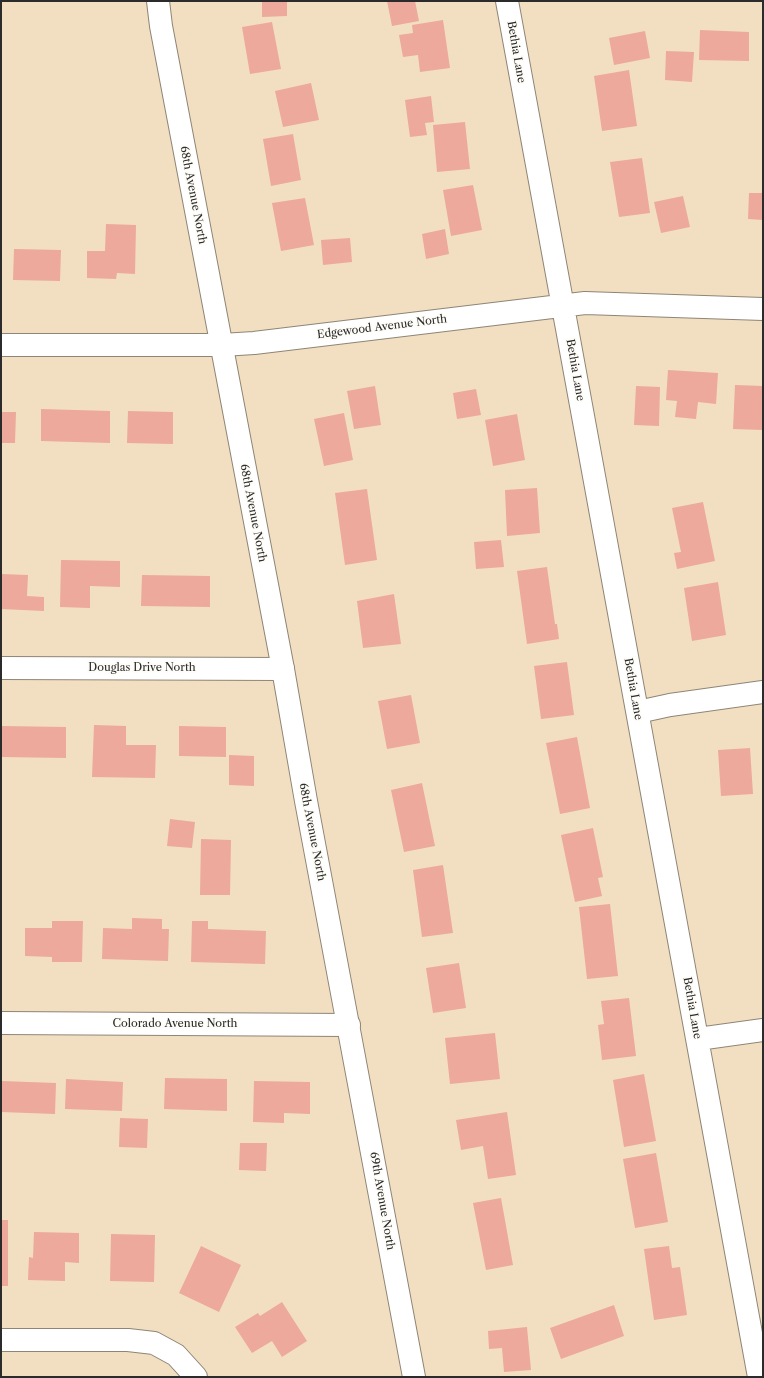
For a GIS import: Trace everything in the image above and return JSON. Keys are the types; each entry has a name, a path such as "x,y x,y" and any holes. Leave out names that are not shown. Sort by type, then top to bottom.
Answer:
{"street":[{"name":"68th Avenue North","path":"158,1 161,26 349,1025"},
{"name":"Bethia Lane","path":"507,1 698,1039 756,1375"},
{"name":"Edgewood Avenue North","path":"1,344 222,345 262,342 585,303 763,309"},
{"name":"Douglas Drive North","path":"1,668 283,669"},
{"path":"638,712 670,705 763,692"},
{"name":"Colorado Avenue North","path":"1,1023 349,1025"},
{"name":"69th Avenue North","path":"349,1025 414,1377"},
{"path":"698,1039 763,1030"},
{"path":"1,1340 128,1340 154,1344 176,1355 196,1377"}],"building":[{"path":"262,1 287,1 287,16 262,17"},
{"path":"387,1 415,1 419,21 392,26"},
{"path":"443,20 450,68 420,72 418,55 403,57 399,35 413,33 412,25"},
{"path":"272,22 281,69 250,74 242,27"},
{"path":"700,30 749,32 749,61 699,60"},
{"path":"645,31 650,58 614,65 609,38"},
{"path":"666,51 694,52 692,82 665,80"},
{"path":"629,70 637,126 602,131 594,76"},
{"path":"311,83 319,120 283,127 275,91"},
{"path":"431,96 434,122 425,123 427,135 410,137 405,100"},
{"path":"465,122 470,169 437,172 433,125"},
{"path":"293,134 301,180 271,186 263,139"},
{"path":"642,158 650,213 619,217 610,162"},
{"path":"473,185 482,230 451,236 443,190"},
{"path":"749,193 763,193 763,220 748,219"},
{"path":"683,196 690,227 661,233 654,202"},
{"path":"305,198 314,245 281,251 272,203"},
{"path":"106,224 136,225 135,274 117,273 116,279 87,278 87,251 105,251"},
{"path":"445,229 449,254 426,259 422,234"},
{"path":"350,238 352,262 323,265 321,240"},
{"path":"14,249 61,250 60,281 13,280"},
{"path":"668,370 718,373 716,404 698,402 696,419 675,417 677,401 666,400"},
{"path":"735,385 763,386 763,430 733,429"},
{"path":"375,386 381,425 354,429 347,391"},
{"path":"636,386 660,387 659,426 634,425"},
{"path":"476,389 481,415 457,419 453,393"},
{"path":"41,409 110,411 110,443 41,441"},
{"path":"128,411 173,412 173,444 127,443"},
{"path":"1,412 16,412 15,443 1,443"},
{"path":"344,413 353,460 324,466 314,419"},
{"path":"517,414 525,460 493,466 485,420"},
{"path":"537,488 540,533 507,536 505,490"},
{"path":"367,489 377,560 345,565 335,493"},
{"path":"703,502 715,561 677,569 674,553 681,552 672,508"},
{"path":"501,540 504,567 476,569 474,542"},
{"path":"61,560 120,561 120,587 90,586 90,608 60,607"},
{"path":"547,567 555,624 557,624 559,639 527,644 517,571"},
{"path":"1,574 28,575 27,596 44,597 44,611 1,609"},
{"path":"142,575 210,576 210,607 141,606"},
{"path":"718,582 726,635 692,641 684,588"},
{"path":"394,594 401,644 363,648 357,601"},
{"path":"567,662 574,715 541,719 534,666"},
{"path":"411,695 420,743 387,749 378,701"},
{"path":"94,725 126,726 126,745 156,745 155,778 92,777"},
{"path":"1,726 66,727 66,758 1,757"},
{"path":"179,726 226,727 226,757 179,756"},
{"path":"577,737 590,808 560,814 546,743"},
{"path":"750,748 753,794 721,796 718,750"},
{"path":"229,755 254,756 254,786 229,785"},
{"path":"422,783 435,846 404,852 391,790"},
{"path":"170,819 195,822 192,848 167,846"},
{"path":"593,828 603,877 598,878 602,896 575,902 561,835"},
{"path":"201,839 231,840 230,895 200,895"},
{"path":"443,865 453,933 422,937 413,870"},
{"path":"610,904 618,976 587,979 579,907"},
{"path":"132,918 162,919 162,929 169,929 168,961 102,959 103,928 132,929"},
{"path":"52,921 83,921 82,962 52,962 52,957 25,956 25,928 52,928"},
{"path":"192,921 208,921 208,929 266,931 265,964 191,962"},
{"path":"459,963 466,1008 433,1013 426,968"},
{"path":"629,998 636,1056 602,1060 598,1025 604,1024 601,1001"},
{"path":"495,1033 500,1079 450,1084 445,1038"},
{"path":"644,1074 656,1141 624,1147 613,1080"},
{"path":"165,1078 227,1079 227,1111 164,1109"},
{"path":"66,1079 123,1082 122,1111 65,1109"},
{"path":"1,1081 56,1083 55,1114 1,1112"},
{"path":"254,1081 310,1082 310,1114 284,1113 284,1123 253,1122"},
{"path":"507,1112 516,1175 488,1179 483,1146 461,1150 456,1120"},
{"path":"120,1118 148,1119 147,1148 119,1147"},
{"path":"240,1143 267,1143 266,1171 239,1170"},
{"path":"656,1153 668,1222 635,1228 623,1159"},
{"path":"501,1198 513,1265 486,1270 473,1203"},
{"path":"1,1220 8,1220 8,1286 1,1286"},
{"path":"34,1232 79,1233 79,1263 65,1262 65,1281 28,1280 29,1257 33,1258"},
{"path":"111,1234 155,1235 154,1282 110,1281"},
{"path":"201,1246 241,1265 219,1312 179,1293"},
{"path":"669,1246 672,1268 680,1267 687,1315 654,1320 644,1249"},
{"path":"282,1302 307,1341 282,1357 272,1341 252,1353 235,1327 258,1313 260,1316"},
{"path":"614,1305 624,1336 561,1359 550,1328"},
{"path":"527,1327 531,1370 504,1372 502,1348 489,1349 488,1331"}]}
